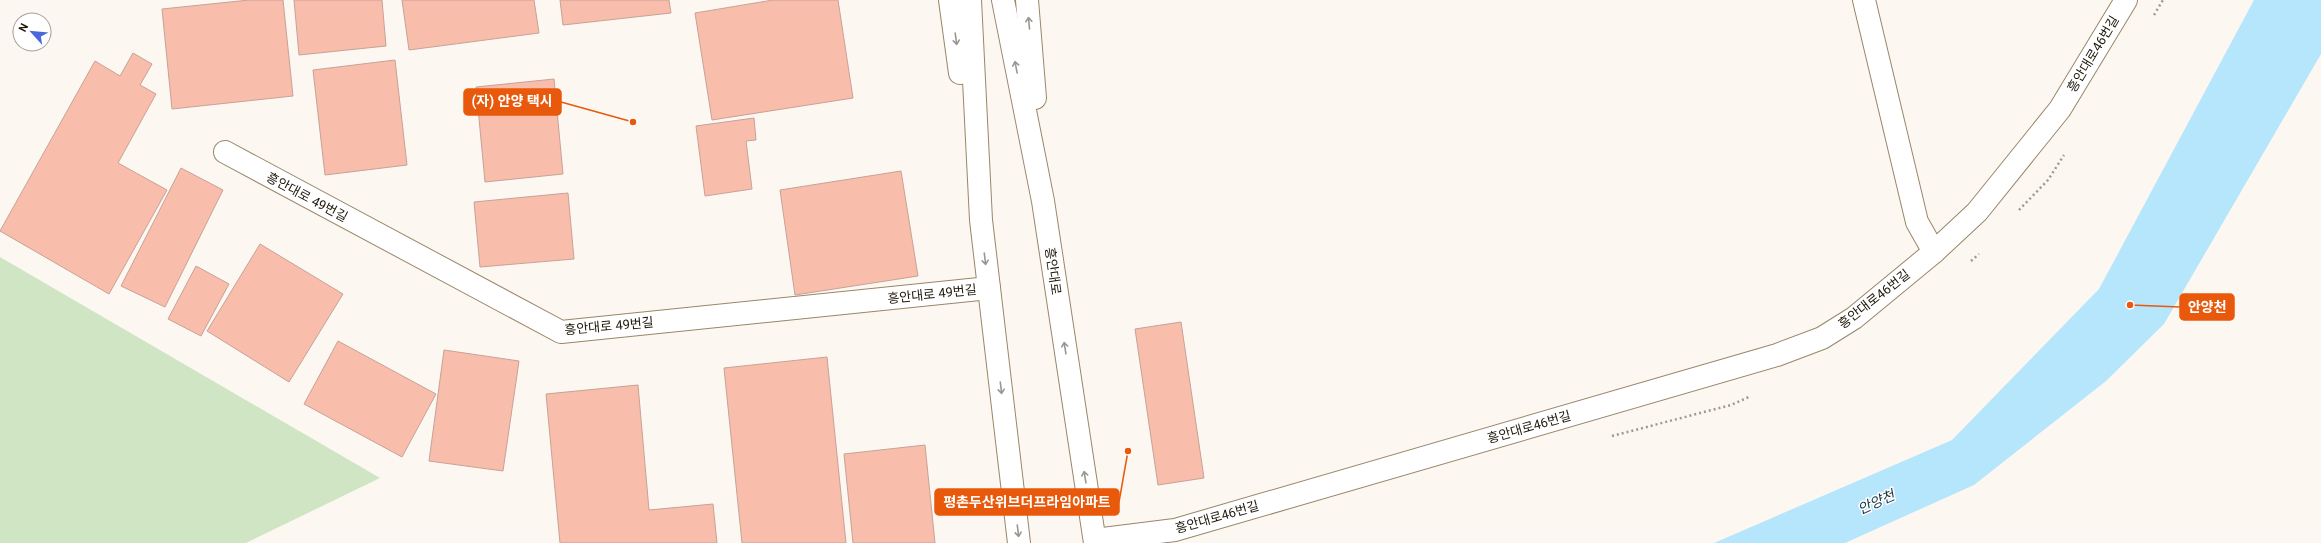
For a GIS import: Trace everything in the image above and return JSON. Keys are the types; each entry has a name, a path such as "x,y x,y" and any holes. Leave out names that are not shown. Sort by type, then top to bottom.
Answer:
{"main road":[{"path":"950,0 981,220 1019,543"},
{"path":"970,0 981,220"},
{"name":"흥안대로","path":"1003,0 1043,201 1095,542"},
{"path":"1027,0 1043,201"},
{"path":"1864,0 1917,222 1934,252"},
{"name":"흥안대로46번길","path":"1095,542 1175,530 1777,355 1822,338 1854,318 1934,252 1977,212 2060,109 2126,0"},
{"name":"흥안대로 49번길","path":"225,152 561,332 989,288"}],"green space":[{"path":"0,257 380,478 246,543 0,543"}],"water":[{"path":"2254,0 2321,0 2321,54 2164,324 2106,381 1974,485 1845,543 1714,543 1952,440 2099,289"}],"building":[{"path":"249,0 283,0 293,96 172,109 162,9"},
{"path":"294,0 382,0 386,46 299,55"},
{"path":"402,0 534,0 539,33 409,50"},
{"path":"560,0 669,0 671,13 563,25"},
{"path":"773,0 838,0 853,98 712,120 695,13"},
{"path":"133,53 152,64 140,85 156,94 118,163 167,190 109,294 0,231 95,61 120,76"},
{"path":"395,60 407,165 325,175 313,70"},
{"path":"554,79 563,174 485,182 476,87"},
{"path":"754,118 756,140 746,141 752,189 705,196 696,126"},
{"path":"181,168 223,190 165,307 121,286"},
{"path":"901,171 918,276 795,295 780,190"},
{"path":"568,193 574,259 480,267 474,202"},
{"path":"260,244 343,294 289,382 207,331"},
{"path":"196,266 229,284 201,336 168,319"},
{"path":"1181,322 1204,478 1158,485 1135,329"},
{"path":"338,341 436,394 402,457 304,404"},
{"path":"444,350 519,361 503,471 429,461"},
{"path":"827,357 846,543 742,543 724,368"},
{"path":"638,385 649,510 713,504 717,543 560,543 546,394"},
{"path":"925,445 935,543 853,543 844,454"}],"place":[{"name":"(자) 안양 택시","path":"633,122"},
{"name":"안양천","path":"2130,305"},
{"name":"평촌두산위브더프라임아파트","path":"1128,451"}]}
